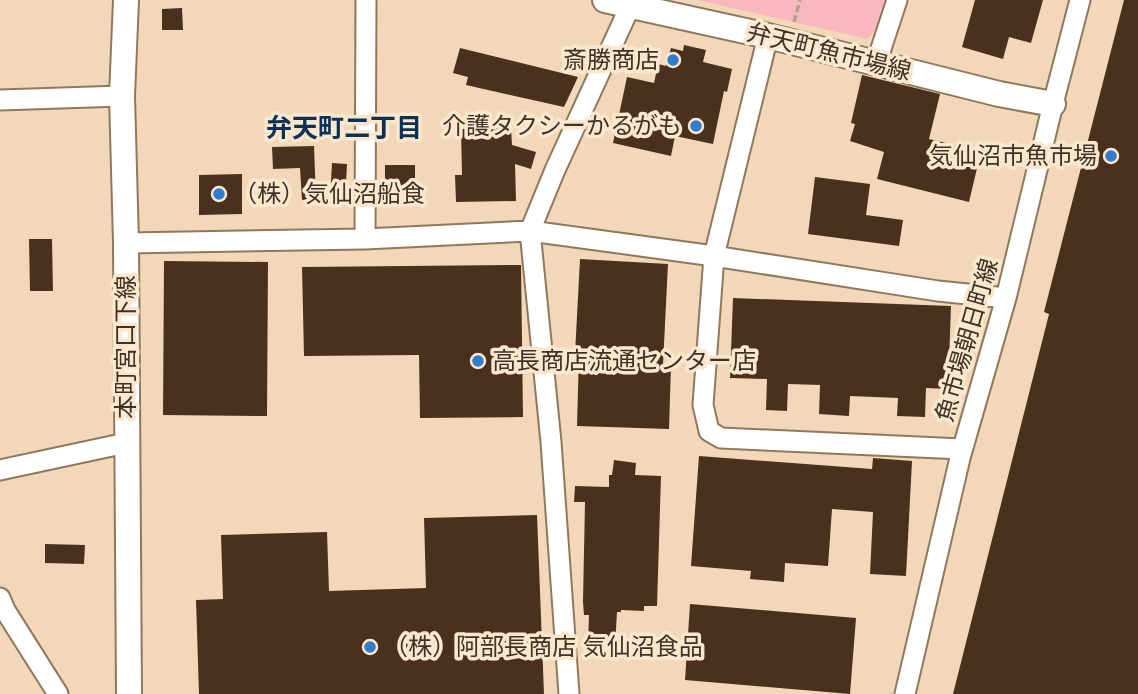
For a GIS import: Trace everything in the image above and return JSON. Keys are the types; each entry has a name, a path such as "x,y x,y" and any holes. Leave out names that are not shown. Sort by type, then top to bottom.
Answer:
{"street":[{"name":"本町宮口下線","path":"126,0 122,96 126,243 129,694"},
{"path":"365,239 366,0"},
{"name":"弁天町魚市場線","path":"605,0 632,3 999,94 1053,104"},
{"path":"876,64 897,0"},
{"name":"魚市場朝日町線","path":"905,694 962,449 1006,299 1080,0"},
{"path":"569,694 551,442 530,231 632,3"},
{"path":"768,36 714,256 703,405 709,431 721,438 962,449"},
{"path":"0,100 122,96"},
{"path":"126,243 365,239 530,231 1006,299"},
{"path":"0,470 126,443"},
{"path":"0,598 58,694"}],"path":[{"path":"793,25 800,0"}],"shaded area":[{"path":"697,0 886,0 878,26 868,39"}],"building":[{"path":"975,0 1043,0 1031,43 1009,37 1003,59 962,47"},
{"path":"1124,0 1138,0 1138,694 953,694 1049,314 1044,312"},
{"path":"182,8 183,30 162,30 162,9"},
{"path":"684,45 706,50 703,62 732,69 727,92 724,91 713,144 675,136 671,156 613,143 627,77 654,83 658,64 666,66 671,48 683,51"},
{"path":"460,48 578,77 564,107 466,85 468,77 453,73"},
{"path":"862,75 940,94 929,139 971,149 979,160 969,202 877,179 884,152 850,141 855,124 851,123"},
{"path":"511,128 512,145 536,152 531,169 515,164 516,201 456,202 455,175 462,175 461,129"},
{"path":"314,146 316,199 302,200 300,168 273,169 272,147"},
{"path":"332,163 347,164 345,201 330,200"},
{"path":"385,165 415,165 415,193 385,193"},
{"path":"242,174 242,214 199,215 199,175"},
{"path":"815,177 870,184 866,215 903,220 899,246 808,234"},
{"path":"29,239 52,239 53,291 30,291"},
{"path":"580,259 668,264 663,364 671,365 669,429 577,426 579,354 575,354"},
{"path":"164,261 268,262 267,416 163,415"},
{"path":"521,265 523,417 420,418 419,355 304,356 302,267"},
{"path":"733,298 951,306 948,389 926,388 925,417 897,416 898,398 850,396 849,416 819,414 820,385 788,384 787,411 766,410 767,379 730,378"},
{"path":"699,456 872,469 873,458 912,461 906,576 870,574 873,512 832,509 828,566 785,563 784,582 750,579 751,571 691,566"},
{"path":"614,460 636,463 635,475 661,476 657,606 644,606 644,611 617,612 615,646 588,644 589,615 584,615 583,602 585,502 574,502 575,486 609,487 609,475 612,475"},
{"name":"（株）阿部長商店 気仙沼食品","path":"537,515 544,694 199,694 196,600 223,599 221,535 327,532 329,591 426,588 424,518"},
{"path":"45,544 85,545 84,564 45,563"},
{"path":"690,604 856,618 850,694 685,680"}],"place":[{"name":"斎勝商店","path":"673,60"},
{"name":"介護タクシーかるがも","path":"696,126"},
{"name":"気仙沼市魚市場","path":"1111,156"},
{"name":"（株）気仙沼船食","path":"219,194"},
{"name":"高長商店流通センター店","path":"478,361"},
{"name":"（株）阿部長商店 気仙沼食品","path":"370,647"}],"district":[{"name":"弁天町二丁目","path":"344,128"}]}
